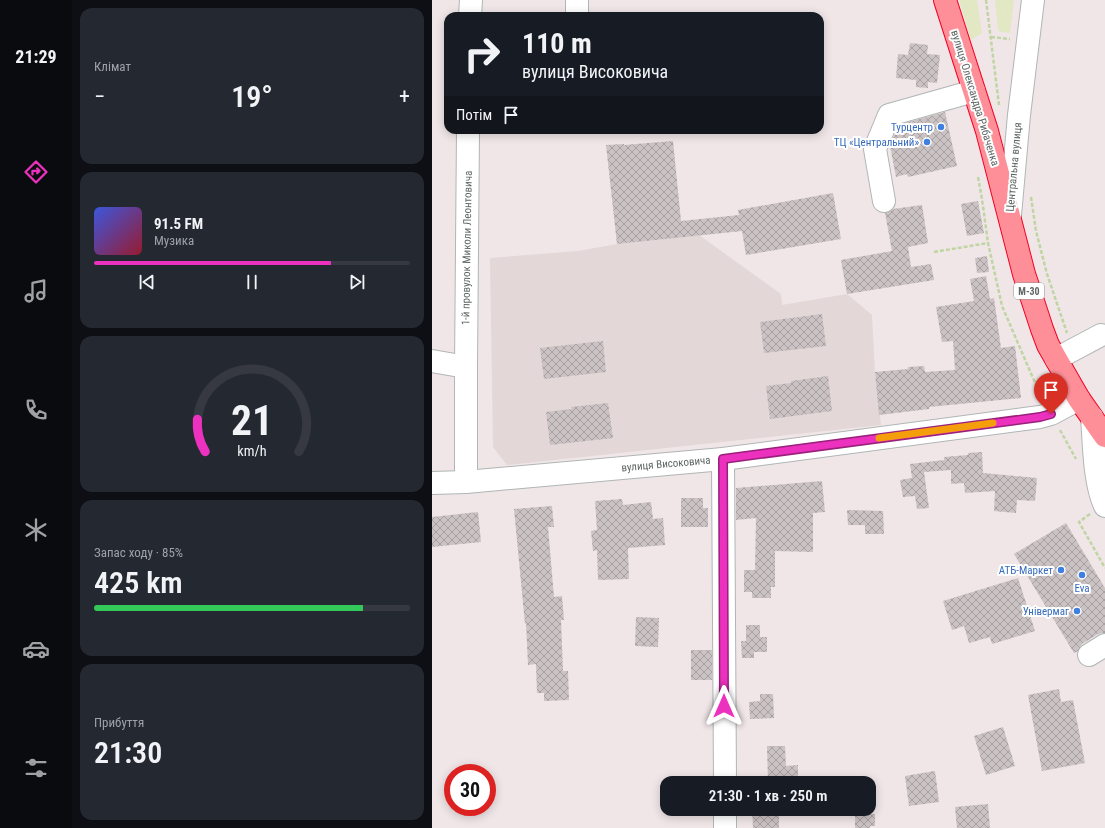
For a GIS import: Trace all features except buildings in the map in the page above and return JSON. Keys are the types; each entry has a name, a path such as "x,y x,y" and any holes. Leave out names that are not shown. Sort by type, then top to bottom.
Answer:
{"highway":[{"name":"вулиця Олександра Рибаченка","path":"945,0 987,130 1009,220"},
{"name":"Центральна вулиця","path":"1009,220 1031,296 1048,345 1065,354 1079,399 1105,436"}],"street":[{"path":"470,0 470,12"},
{"path":"577,0 577,12"},
{"name":"Центральна вулиця","path":"987,130 1000,131 1008,128 1033,0"},
{"path":"884,201 876,149 889,115 974,91"},
{"name":"Центральна вулиця","path":"1009,220 1010,114"},
{"name":"1-й провулок Миколи Леонтовича","path":"466,367 468,134"},
{"path":"1065,354 1100,335"},
{"path":"432,361 466,367 466,482"},
{"name":"вулиця Високовича","path":"432,483 466,482 723,459 1040,417 1051,414 1079,399"},
{"path":"1092,417 1097,476 1100,492 1105,505"},
{"path":"723,459 725,776"},
{"path":"725,816 725,828"}],"path":[{"path":"986,0 990,37 1010,114"},
{"path":"990,37 1017,39"},
{"path":"978,175 988,244 1002,306 1039,392"},
{"path":"1031,196 1036,231 1065,354"},
{"path":"934,252 988,244"},
{"path":"1105,505 1079,522 1105,568"}],"shaded area":[{"path":"699,235 781,294 782,305 847,294 872,315 875,372 881,425 507,465 493,447 490,258 578,251 617,244"}],"green space":[{"path":"959,0 977,0 982,33 971,40"},
{"path":"995,0 1014,0 1010,33 998,31"}],"slow traffic":[{"path":"879,438 993,423"}],"place":[{"name":"Турцентр","path":"941,127"},
{"name":"ТЦ «Центральний»","path":"927,142"},
{"name":"АТБ-Маркет","path":"1061,570"},
{"name":"Eva","path":"1082,575"},
{"name":"Універмаг","path":"1077,611"}],"route":[{"path":"724,706 723,459 1040,417 1051,414"}]}
